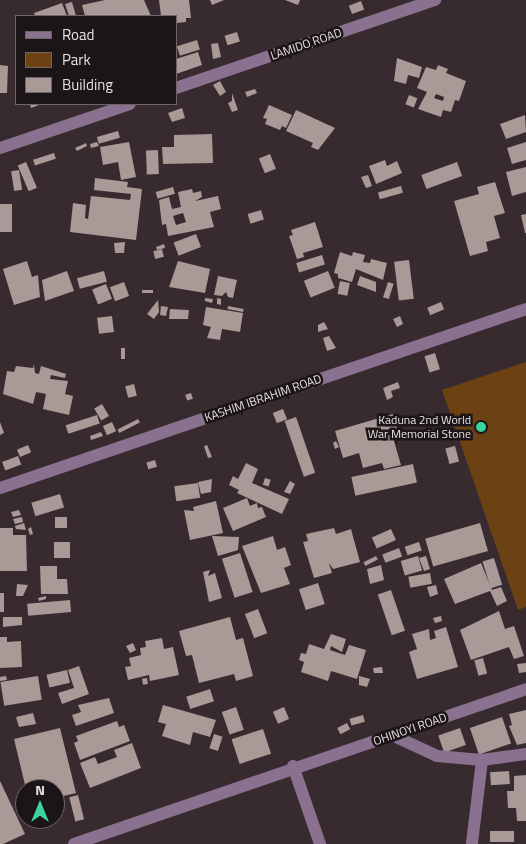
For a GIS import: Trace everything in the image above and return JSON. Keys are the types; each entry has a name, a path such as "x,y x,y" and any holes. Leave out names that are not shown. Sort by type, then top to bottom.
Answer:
{"street":[{"name":"LAMIDO ROAD","path":"178,87 435,0"},
{"path":"0,148 127,105"},
{"name":"KASHIM IBRAHIM ROAD","path":"0,488 526,309"},
{"name":"OHINOYI ROAD","path":"74,844 293,766 394,736 526,689"},
{"path":"394,736 437,756 482,760 526,754"},
{"path":"472,843 482,760"},
{"path":"293,766 320,844"}],"green space":[{"path":"526,362 526,607 518,610 442,390"}],"building":[{"path":"105,0 144,0 151,15 85,15 82,5"},
{"path":"159,0 189,0 191,18 186,18 186,22 178,23 178,15 161,15"},
{"path":"210,0 224,0 212,5"},
{"path":"285,0 300,0 298,5"},
{"path":"361,1 364,9 352,14 349,6"},
{"path":"72,2 76,15 69,15 65,4"},
{"path":"62,3 67,15 35,15 34,13"},
{"path":"237,32 240,42 227,45 225,36"},
{"path":"197,40 200,50 180,56 178,46"},
{"path":"218,43 221,57 213,59 211,44"},
{"path":"198,52 202,65 178,73 178,58"},
{"path":"397,58 422,67 419,78 408,75 406,84 394,81"},
{"path":"0,65 8,66 7,93 0,93"},
{"path":"438,65 448,69 446,73 466,81 459,101 455,100 451,112 443,110 441,117 418,109 427,92 417,88 426,67 436,70","holes":["436,94 444,97 443,101 434,98"]},
{"path":"220,81 226,92 220,96 213,85"},
{"path":"255,89 257,93 247,97 245,92"},
{"path":"232,93 238,110 232,112 228,103 232,101"},
{"path":"409,95 417,98 414,108 405,104"},
{"path":"269,105 292,115 286,128 282,126 280,130 265,124 267,119 263,118"},
{"path":"182,108 185,118 172,122 168,113"},
{"path":"296,110 335,128 318,150 311,147 313,143 286,131"},
{"path":"525,115 526,132 506,139 500,124"},
{"path":"118,131 120,138 99,144 97,137"},
{"path":"212,134 213,163 163,164 162,147 174,147 174,135"},
{"path":"97,142 99,146 91,148 90,144"},
{"path":"129,142 136,177 121,180 118,162 103,165 100,147"},
{"path":"526,142 526,160 512,164 507,148"},
{"path":"86,143 87,146 77,151 75,148"},
{"path":"146,150 158,150 159,174 147,174"},
{"path":"54,153 56,159 35,166 33,160"},
{"path":"270,154 276,169 265,173 259,158"},
{"path":"385,160 387,166 397,161 402,173 376,184 369,166"},
{"path":"26,162 37,188 29,191 18,166"},
{"path":"457,162 462,176 426,189 421,175"},
{"path":"526,167 526,192 512,196 506,172"},
{"path":"19,170 22,190 14,191 11,171"},
{"path":"368,175 372,186 366,188 361,177"},
{"path":"95,178 128,182 127,187 142,189 136,240 70,232 73,203 86,205 85,218 88,219 91,196 130,200 131,194 94,190"},
{"path":"495,182 505,213 494,216 500,238 486,242 488,251 470,256 454,201 479,194 477,187"},
{"path":"401,186 403,193 380,199 378,193"},
{"path":"173,187 175,194 158,199 156,192"},
{"path":"192,189 193,193 201,191 202,197 195,201 218,196 221,209 210,212 214,227 168,236 166,224 162,225 159,200 169,197 172,209 181,207 178,192","holes":["183,213 186,222 176,225 173,216"]},
{"path":"0,204 12,204 12,232 0,232"},
{"path":"261,210 264,220 251,224 248,214"},
{"path":"526,214 526,233 525,233 521,215"},
{"path":"315,222 323,247 303,253 304,257 297,259 289,236 293,235 291,230"},
{"path":"196,234 201,247 179,256 174,243"},
{"path":"125,242 124,253 115,253 114,243"},
{"path":"164,244 165,248 157,250 156,247"},
{"path":"162,249 164,257 155,259 153,251"},
{"path":"340,252 352,256 353,252 365,255 363,262 370,263 371,259 387,263 383,280 356,269 352,282 338,278 338,274 334,273"},
{"path":"322,255 325,265 299,272 296,263"},
{"path":"409,260 414,299 399,301 394,262"},
{"path":"27,261 32,277 38,275 40,297 14,305 3,269"},
{"path":"178,261 210,269 205,293 169,287"},
{"path":"67,271 74,291 45,301 42,280"},
{"path":"104,271 107,282 80,289 77,278"},
{"path":"328,271 335,288 311,297 304,281"},
{"path":"218,276 237,280 233,298 228,297 226,292 222,296 214,295"},
{"path":"360,276 376,282 376,292 357,285"},
{"path":"340,281 350,283 347,296 338,294"},
{"path":"124,282 129,296 115,301 110,287"},
{"path":"388,282 394,284 389,299 383,297"},
{"path":"106,284 112,299 98,304 92,290"},
{"path":"142,290 153,290 153,293 142,293"},
{"path":"205,298 213,299 212,303 205,301"},
{"path":"217,298 221,299 221,305 217,304"},
{"path":"158,300 159,312 154,319 147,314"},
{"path":"441,302 444,309 430,315 427,308"},
{"path":"161,306 168,307 166,316 160,315"},
{"path":"228,306 244,309 243,312 227,309"},
{"path":"206,307 243,313 240,332 222,329 220,340 207,338 211,327 203,325"},
{"path":"170,309 189,310 188,319 169,319"},
{"path":"112,316 114,332 99,334 97,318"},
{"path":"400,316 403,324 397,327 393,319"},
{"path":"324,322 328,329 318,332 318,325"},
{"path":"329,336 336,348 327,351 323,338"},
{"path":"121,348 125,348 125,359 121,359"},
{"path":"435,353 440,369 429,372 424,356"},
{"path":"34,364 35,373 39,374 41,366 66,374 65,378 51,375 50,379 68,381 65,394 73,396 69,415 43,409 46,394 36,392 33,404 3,394 7,371 14,372 16,366 33,368"},
{"path":"398,382 400,388 391,391 393,397 387,400 383,388"},
{"path":"134,384 137,396 128,398 125,386"},
{"path":"191,393 193,399 187,401 185,395"},
{"path":"102,404 109,416 101,421 94,408"},
{"path":"283,409 287,419 277,423 273,413"},
{"path":"393,414 400,439 394,441 401,465 384,469 382,463 363,468 359,453 343,458 335,431"},
{"path":"97,415 100,424 68,434 66,425"},
{"path":"296,417 315,473 304,477 285,421"},
{"path":"138,419 140,423 119,433 118,429"},
{"path":"0,422 4,433 0,435"},
{"path":"112,422 116,431 107,435 103,426"},
{"path":"101,432 103,436 91,440 90,436"},
{"path":"336,441 339,447 335,449 333,443"},
{"path":"28,445 31,452 20,457 17,450"},
{"path":"207,445 212,457 208,458 204,446"},
{"path":"455,446 459,461 449,464 445,449"},
{"path":"18,456 21,464 5,470 2,462"},
{"path":"155,460 157,467 148,469 146,462"},
{"path":"246,463 258,469 252,483 289,499 282,514 237,493 239,490 229,485 233,476 238,479"},
{"path":"413,464 417,483 355,496 351,477"},
{"path":"265,478 271,480 269,487 263,485"},
{"path":"212,479 211,492 201,494 198,482"},
{"path":"290,481 295,484 290,494 284,492"},
{"path":"198,483 200,498 176,501 174,486"},
{"path":"60,494 64,507 35,516 31,503"},
{"path":"247,498 250,506 257,503 258,508 262,507 266,517 233,531 223,508"},
{"path":"216,501 223,533 190,540 184,510 194,511 193,507"},
{"path":"19,510 21,515 13,517 11,512"},
{"path":"22,517 23,522 15,524 13,519"},
{"path":"55,517 67,517 67,528 55,528"},
{"path":"24,523 26,530 16,529 15,526"},
{"path":"480,523 488,551 433,567 425,539"},
{"path":"31,527 33,534 30,535 28,529"},
{"path":"0,528 13,528 13,535 26,535 27,571 0,571"},
{"path":"334,528 336,534 351,529 360,562 333,569 329,563 332,573 314,578 303,542 308,541 306,534"},
{"path":"391,529 396,540 377,549 372,538"},
{"path":"212,536 239,537 238,550 218,556"},
{"path":"273,536 277,550 285,547 291,565 284,568 290,584 261,593 242,546"},
{"path":"54,542 70,542 70,558 54,558"},
{"path":"419,542 422,551 408,555 405,547"},
{"path":"399,548 402,556 385,563 382,554"},
{"path":"240,553 253,592 235,598 222,559"},
{"path":"376,556 378,560 365,566 364,562"},
{"path":"418,556 422,570 405,575 401,561"},
{"path":"426,556 430,569 424,571 419,558"},
{"path":"494,558 502,585 491,588 483,562"},
{"path":"481,563 492,590 501,587 507,601 497,606 490,591 455,604 444,579"},
{"path":"381,565 384,580 370,584 367,569"},
{"path":"40,566 57,566 57,579 67,579 68,594 41,594"},
{"path":"210,570 208,576 215,573 222,598 209,602 203,572"},
{"path":"430,573 432,584 410,588 408,577"},
{"path":"318,583 325,604 306,610 299,589"},
{"path":"17,584 28,585 23,596 16,596"},
{"path":"436,585 438,594 430,597 427,587"},
{"path":"391,590 405,631 392,635 378,595"},
{"path":"0,593 4,593 4,612 0,612"},
{"path":"46,596 46,599 39,601 38,598"},
{"path":"70,600 71,612 28,616 27,604"},
{"path":"258,609 267,633 254,638 245,614"},
{"path":"499,611 505,629 514,626 524,656 514,659 509,647 471,660 460,630"},
{"path":"441,616 442,621 435,623 433,618"},
{"path":"3,617 22,617 22,625 3,627"},
{"path":"230,617 236,640 243,638 253,676 236,681 234,674 199,683 192,655 186,656 179,631"},
{"path":"446,627 458,667 417,679 409,652 417,649 412,634 429,629 430,640 436,638 434,631"},
{"path":"331,634 346,639 342,652 331,646 330,650 345,655 349,645 366,650 357,679 331,671 328,681 301,672 304,662 299,660 301,653 306,654 309,644 324,649"},
{"path":"0,637 7,637 7,642 21,641 22,667 0,668"},
{"path":"162,638 164,649 173,647 179,675 150,681 149,675 128,680 125,667 131,666 129,658 141,655 140,648 146,647 145,641"},
{"path":"133,643 136,650 130,653 126,646"},
{"path":"483,658 487,673 478,676 474,660"},
{"path":"526,663 526,672 519,673 517,664"},
{"path":"79,666 89,694 62,704 58,693 74,688 68,670"},
{"path":"382,667 383,673 374,673 373,668"},
{"path":"67,670 70,683 49,687 47,675"},
{"path":"6,676 7,680 0,681 0,677"},
{"path":"38,676 42,700 4,706 0,682"},
{"path":"359,676 370,679 367,687 359,685"},
{"path":"147,678 148,684 143,685 142,679"},
{"path":"210,689 214,701 190,709 186,697"},
{"path":"109,698 114,713 76,726 72,715 81,712 78,705"},
{"path":"163,705 216,720 210,737 193,732 190,745 162,736 166,724 158,722"},
{"path":"236,707 244,730 230,735 222,712"},
{"path":"284,707 289,719 278,724 273,712"},
{"path":"526,710 526,743 517,745 509,726 512,725 509,714"},
{"path":"33,713 36,724 19,727 16,717"},
{"path":"363,715 365,722 351,726 350,719"},
{"path":"502,717 511,743 479,755 470,728"},
{"path":"117,721 119,727 124,725 130,741 80,760 74,743 78,741 76,736"},
{"path":"347,723 350,729 340,734 337,728"},
{"path":"60,728 76,793 65,796 65,779 24,779 14,739"},
{"path":"460,728 466,745 444,753 438,735"},
{"path":"263,729 271,754 240,764 232,739"},
{"path":"214,734 223,737 218,751 209,748"},
{"path":"132,743 141,768 90,788 80,763 95,757 98,764 117,757 114,750"},
{"path":"509,771 510,784 491,785 490,772"},
{"path":"526,775 526,821 517,821 516,808 508,808 507,791 514,791 514,776"},
{"path":"0,781 15,813 15,829 23,829 25,834 0,844"},
{"path":"78,795 84,819 75,821 69,797"},
{"path":"490,831 514,831 514,842 490,842"}],"place":[{"name":"Kaduna 2nd World War Memorial Stone","path":"481,427"}]}
